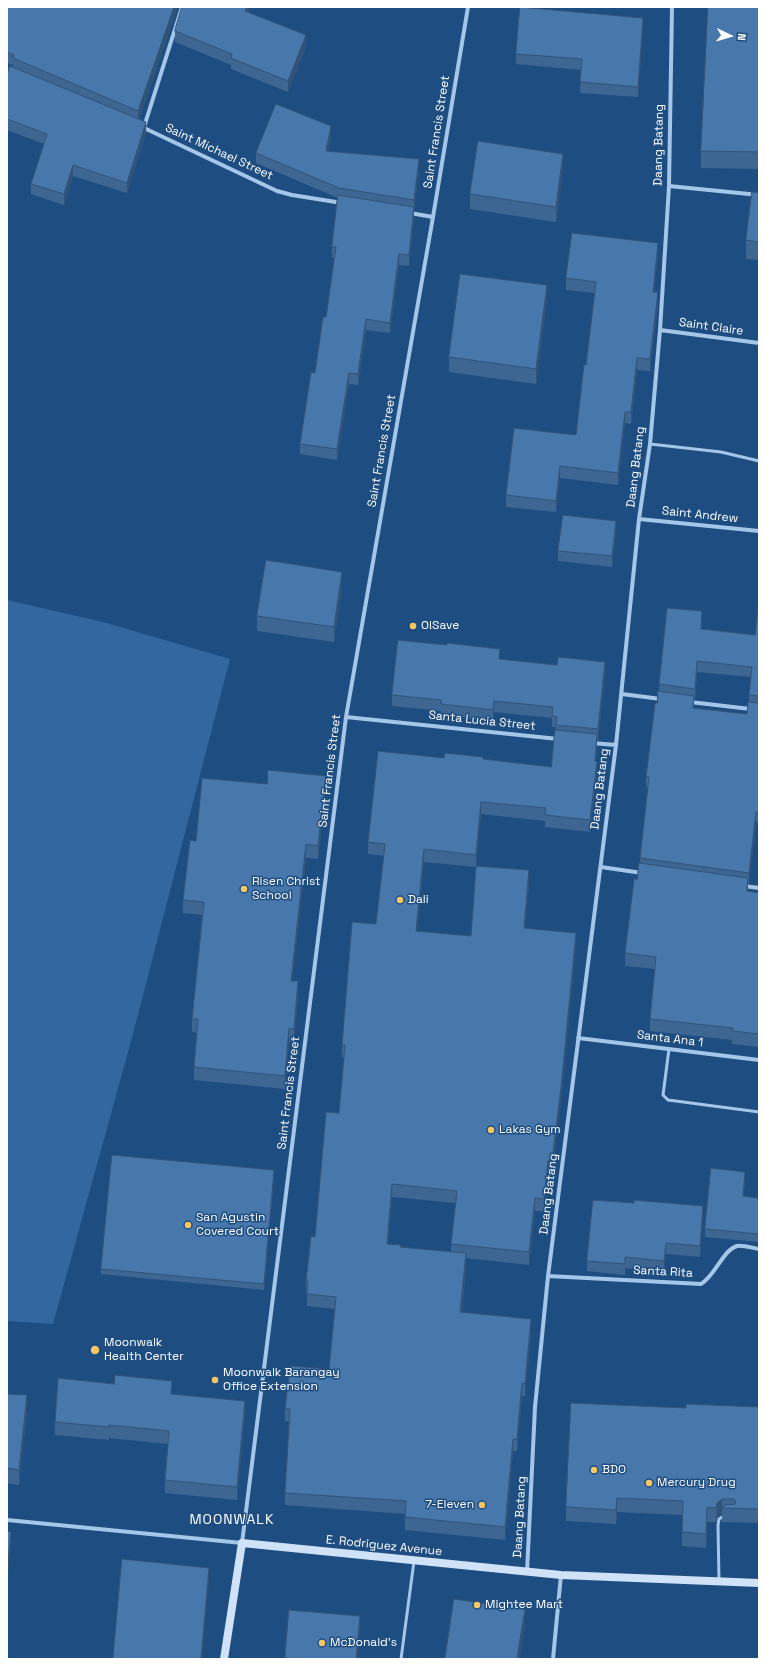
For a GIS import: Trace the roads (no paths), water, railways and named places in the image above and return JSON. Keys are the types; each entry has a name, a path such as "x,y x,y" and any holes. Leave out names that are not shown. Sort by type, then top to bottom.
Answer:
{"main road":[{"name":"E. Rodriguez Avenue","path":"242,1543 560,1575 759,1583"},
{"path":"224,1659 242,1543"}],"street":[{"path":"144,128 182,7"},
{"name":"Saint Francis Street","path":"242,1543 346,717 468,7"},
{"name":"Daang Batang","path":"527,1572 535,1407 548,1276 616,745 639,519 650,444 660,330 669,186 672,7"},
{"name":"Saint Michael Street","path":"137,125 278,191 292,195 351,204"},
{"path":"669,186 759,195"},
{"path":"403,212 433,217"},
{"name":"Saint Claire","path":"660,330 759,344"},
{"name":"Saint Andrew","path":"639,519 759,531"},
{"path":"622,694 664,699"},
{"path":"688,702 759,710"},
{"name":"Santa Lucia Street","path":"346,717 560,740"},
{"path":"584,742 616,745"},
{"path":"601,867 648,873"},
{"path":"735,884 759,888"},
{"name":"Santa Ana 1","path":"578,1038 759,1060"},
{"name":"Santa Rita","path":"548,1276 701,1284 707,1280 729,1251 738,1246 759,1249"},
{"name":"E. Rodriguez Avenue","path":"7,1520 242,1543"},
{"path":"553,1659 560,1575"}],"lane":[{"path":"650,444 721,452 759,461"},
{"path":"669,1049 663,1094 668,1100 759,1112"},
{"path":"719,1581 718,1525 719,1519 724,1516 728,1516"},
{"path":"401,1659 414,1561"}],"place":[{"name":"O!Save","path":"413,626"},
{"name":"Risen Christ School","path":"244,889"},
{"name":"Dali","path":"400,900"},
{"name":"Lakas Gym","path":"491,1130"},
{"name":"San Agustin Covered Court","path":"188,1225"},
{"name":"Moonwalk Health Center","path":"95,1350"},
{"name":"Moonwalk Barangay Office Extension","path":"215,1380"},
{"name":"BDO","path":"594,1470"},
{"name":"Mercury Drug","path":"649,1483"},
{"name":"7-Eleven","path":"482,1505"},
{"name":"Mightee Mart","path":"477,1605"},
{"name":"McDonald's","path":"322,1643"}],"district":[{"name":"MOONWALK","path":"232,1520"}]}
